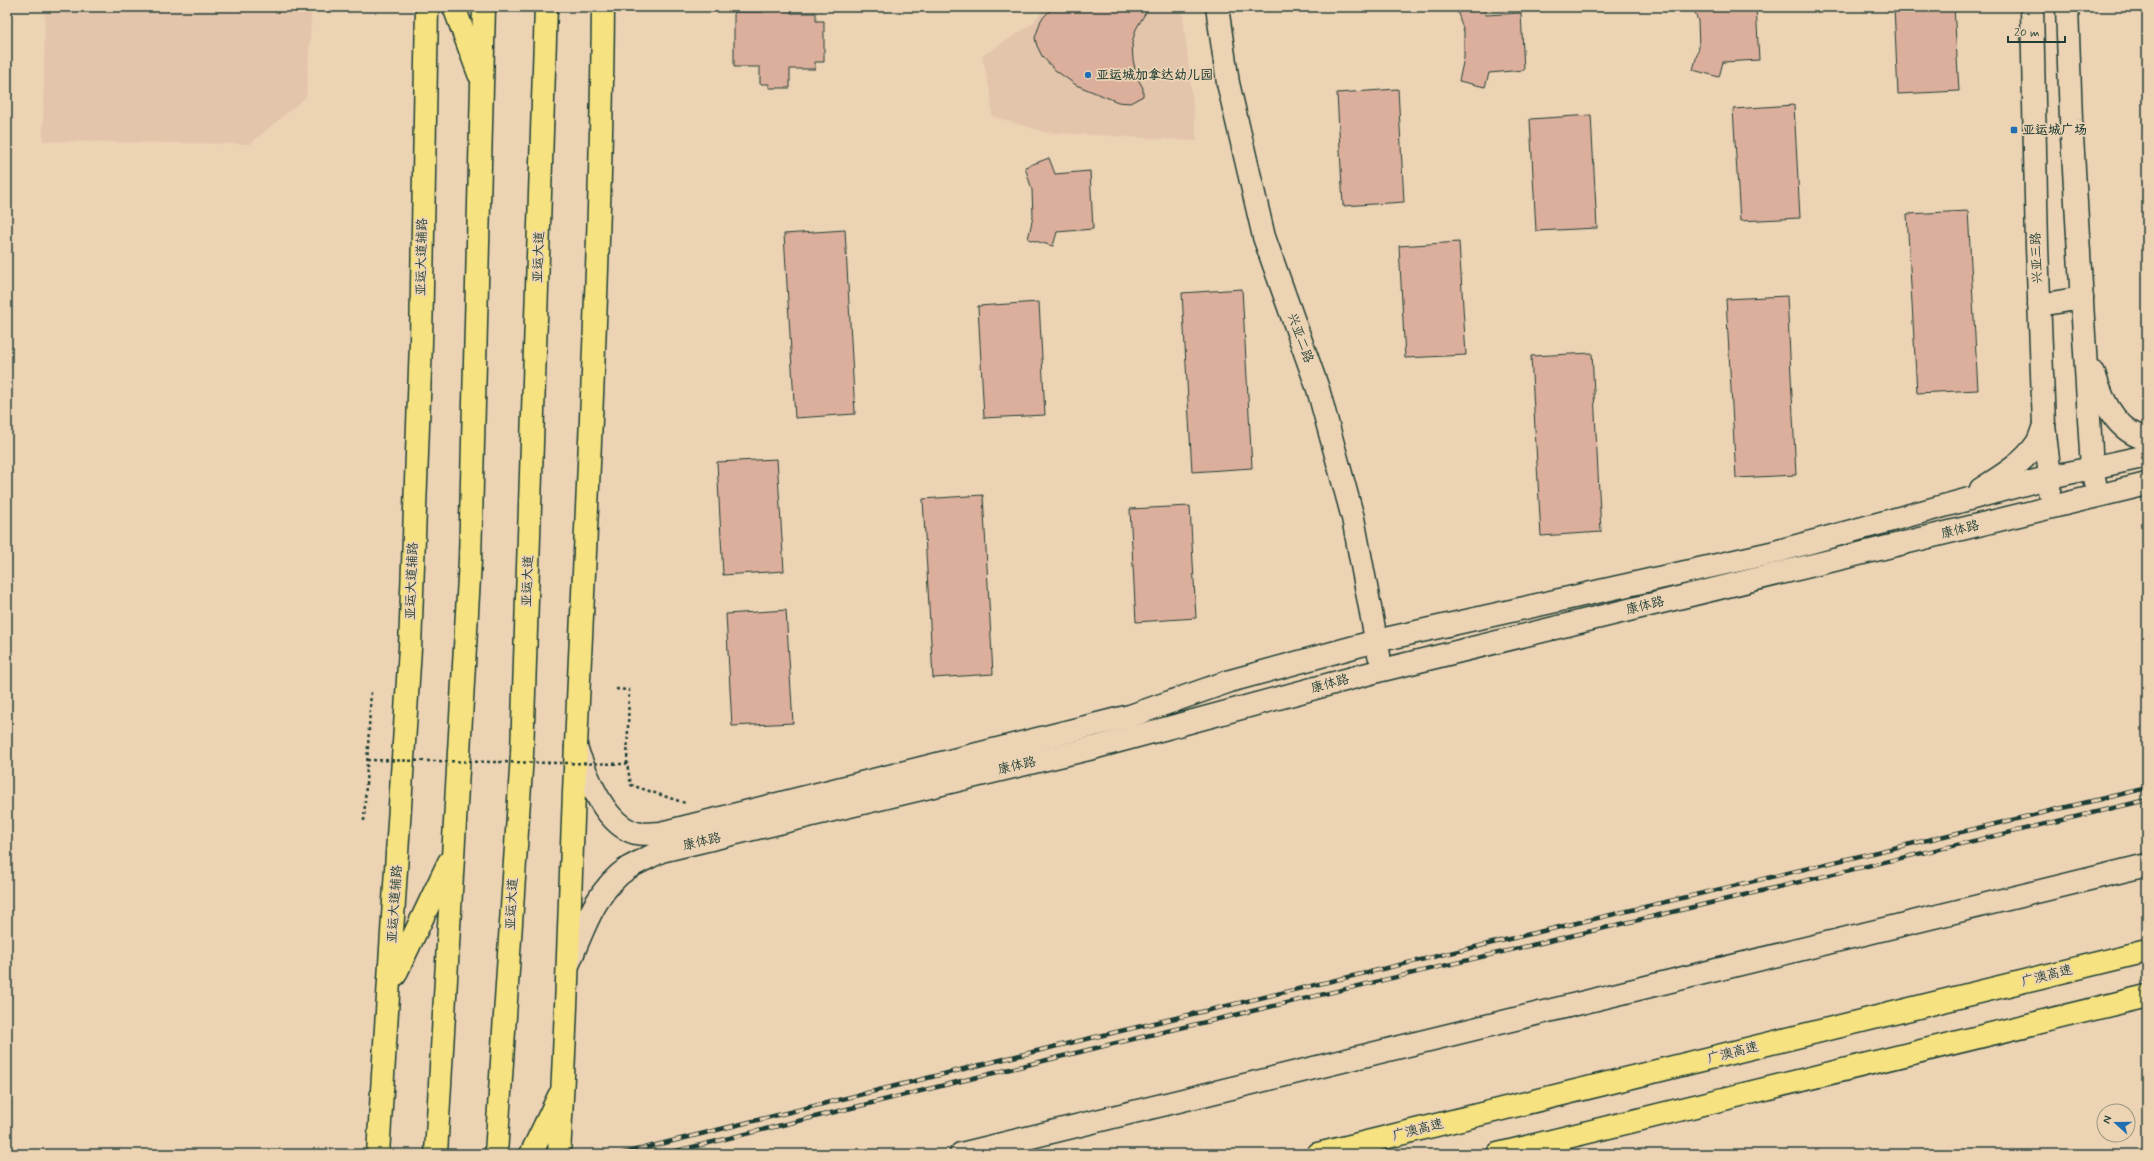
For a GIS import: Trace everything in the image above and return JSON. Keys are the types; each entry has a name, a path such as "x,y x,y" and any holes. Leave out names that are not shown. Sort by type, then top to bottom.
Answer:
{"main road":[{"name":"亚运大道辅路","path":"378,1154 390,984 410,640 421,342 427,7"},
{"path":"454,7 483,86"},
{"path":"436,1154 470,560 484,7"},
{"name":"亚运大道","path":"496,1154 522,754 546,7"},
{"path":"560,1154 569,963 576,748 595,337 603,7"},
{"path":"390,984 454,852"},
{"name":"广澳高速","path":"1318,1154 2147,952"},
{"path":"1498,1154 2147,996"},
{"path":"531,1154 563,1086"}],"street":[{"name":"兴亚二路","path":"1217,7 1228,83 1264,237 1318,388 1353,518 1382,670"},
{"name":"兴亚三路","path":"2032,7 2039,305 2044,425 2050,477 2048,508"},
{"path":"2067,7 2071,120 2092,468 2096,496"},
{"path":"2039,305 2082,298"},
{"path":"2085,341 2103,400 2123,428 2135,435 2147,439"},
{"path":"1961,501 1998,478 2026,456 2037,442 2044,425"},
{"name":"康体路","path":"576,748 595,794 607,812 617,822 636,833 661,833 1130,716 1230,681 1376,641 1771,553 2050,477 2147,456"},
{"name":"康体路","path":"569,963 590,913 610,883 628,868 661,851 1097,747 1382,670 2147,484"},
{"path":"961,1154 2147,865"}],"path":[{"path":"616,689 629,690 627,764 631,785 685,803"},
{"path":"364,821 370,691"},
{"path":"367,760 627,764"}],"shaded area":[{"path":"45,7 312,7 306,97 250,144 43,141"},
{"name":"亚运城加拿达幼儿园","path":"1045,7 1182,7 1197,141 1044,132 992,116 991,95 982,56 1032,24"}],"building":[{"path":"763,7 791,7 791,13 816,13 816,21 824,21 824,62 815,62 815,69 790,69 790,88 769,88 769,84 760,84 760,67 734,67 734,12 763,12"},
{"path":"1053,7 1149,7 1136,29 1132,43 1133,60 1137,77 1143,88 1143,96 1130,103 1118,102 1076,85 1055,70 1042,56 1035,38 1041,20"},
{"path":"1456,7 1483,7 1486,15 1521,13 1524,70 1489,73 1485,87 1459,81 1464,58 1464,32"},
{"path":"1693,7 1756,7 1759,60 1723,62 1719,77 1693,70 1699,47 1698,21"},
{"path":"1894,7 1954,7 1959,91 1898,94"},
{"path":"1398,89 1404,202 1343,206 1337,93"},
{"path":"1794,105 1800,218 1740,221 1733,109"},
{"path":"1591,115 1597,228 1536,231 1530,119"},
{"path":"1049,158 1055,174 1090,171 1093,229 1057,232 1053,246 1028,239 1033,217 1032,190 1025,167"},
{"path":"1968,211 1978,390 1917,393 1907,214"},
{"path":"845,230 855,414 795,418 784,234"},
{"path":"1459,242 1466,355 1405,358 1399,246"},
{"path":"1242,289 1252,468 1192,472 1182,293"},
{"path":"1787,296 1796,475 1736,478 1726,299"},
{"path":"1039,302 1045,415 984,418 978,306"},
{"path":"1592,353 1601,532 1541,536 1531,356"},
{"path":"777,459 784,571 723,575 717,462"},
{"path":"983,495 993,674 933,678 923,499"},
{"path":"1190,506 1196,618 1136,622 1130,509"},
{"path":"786,610 793,723 732,726 726,614"}],"railway":[{"path":"620,1154 1053,1047 2147,788"},
{"path":"664,1154 1108,1045 2147,800"}],"place":[{"name":"亚运城加拿达幼儿园","path":"1088,75"},
{"name":"亚运城广场","path":"2014,130"}]}
